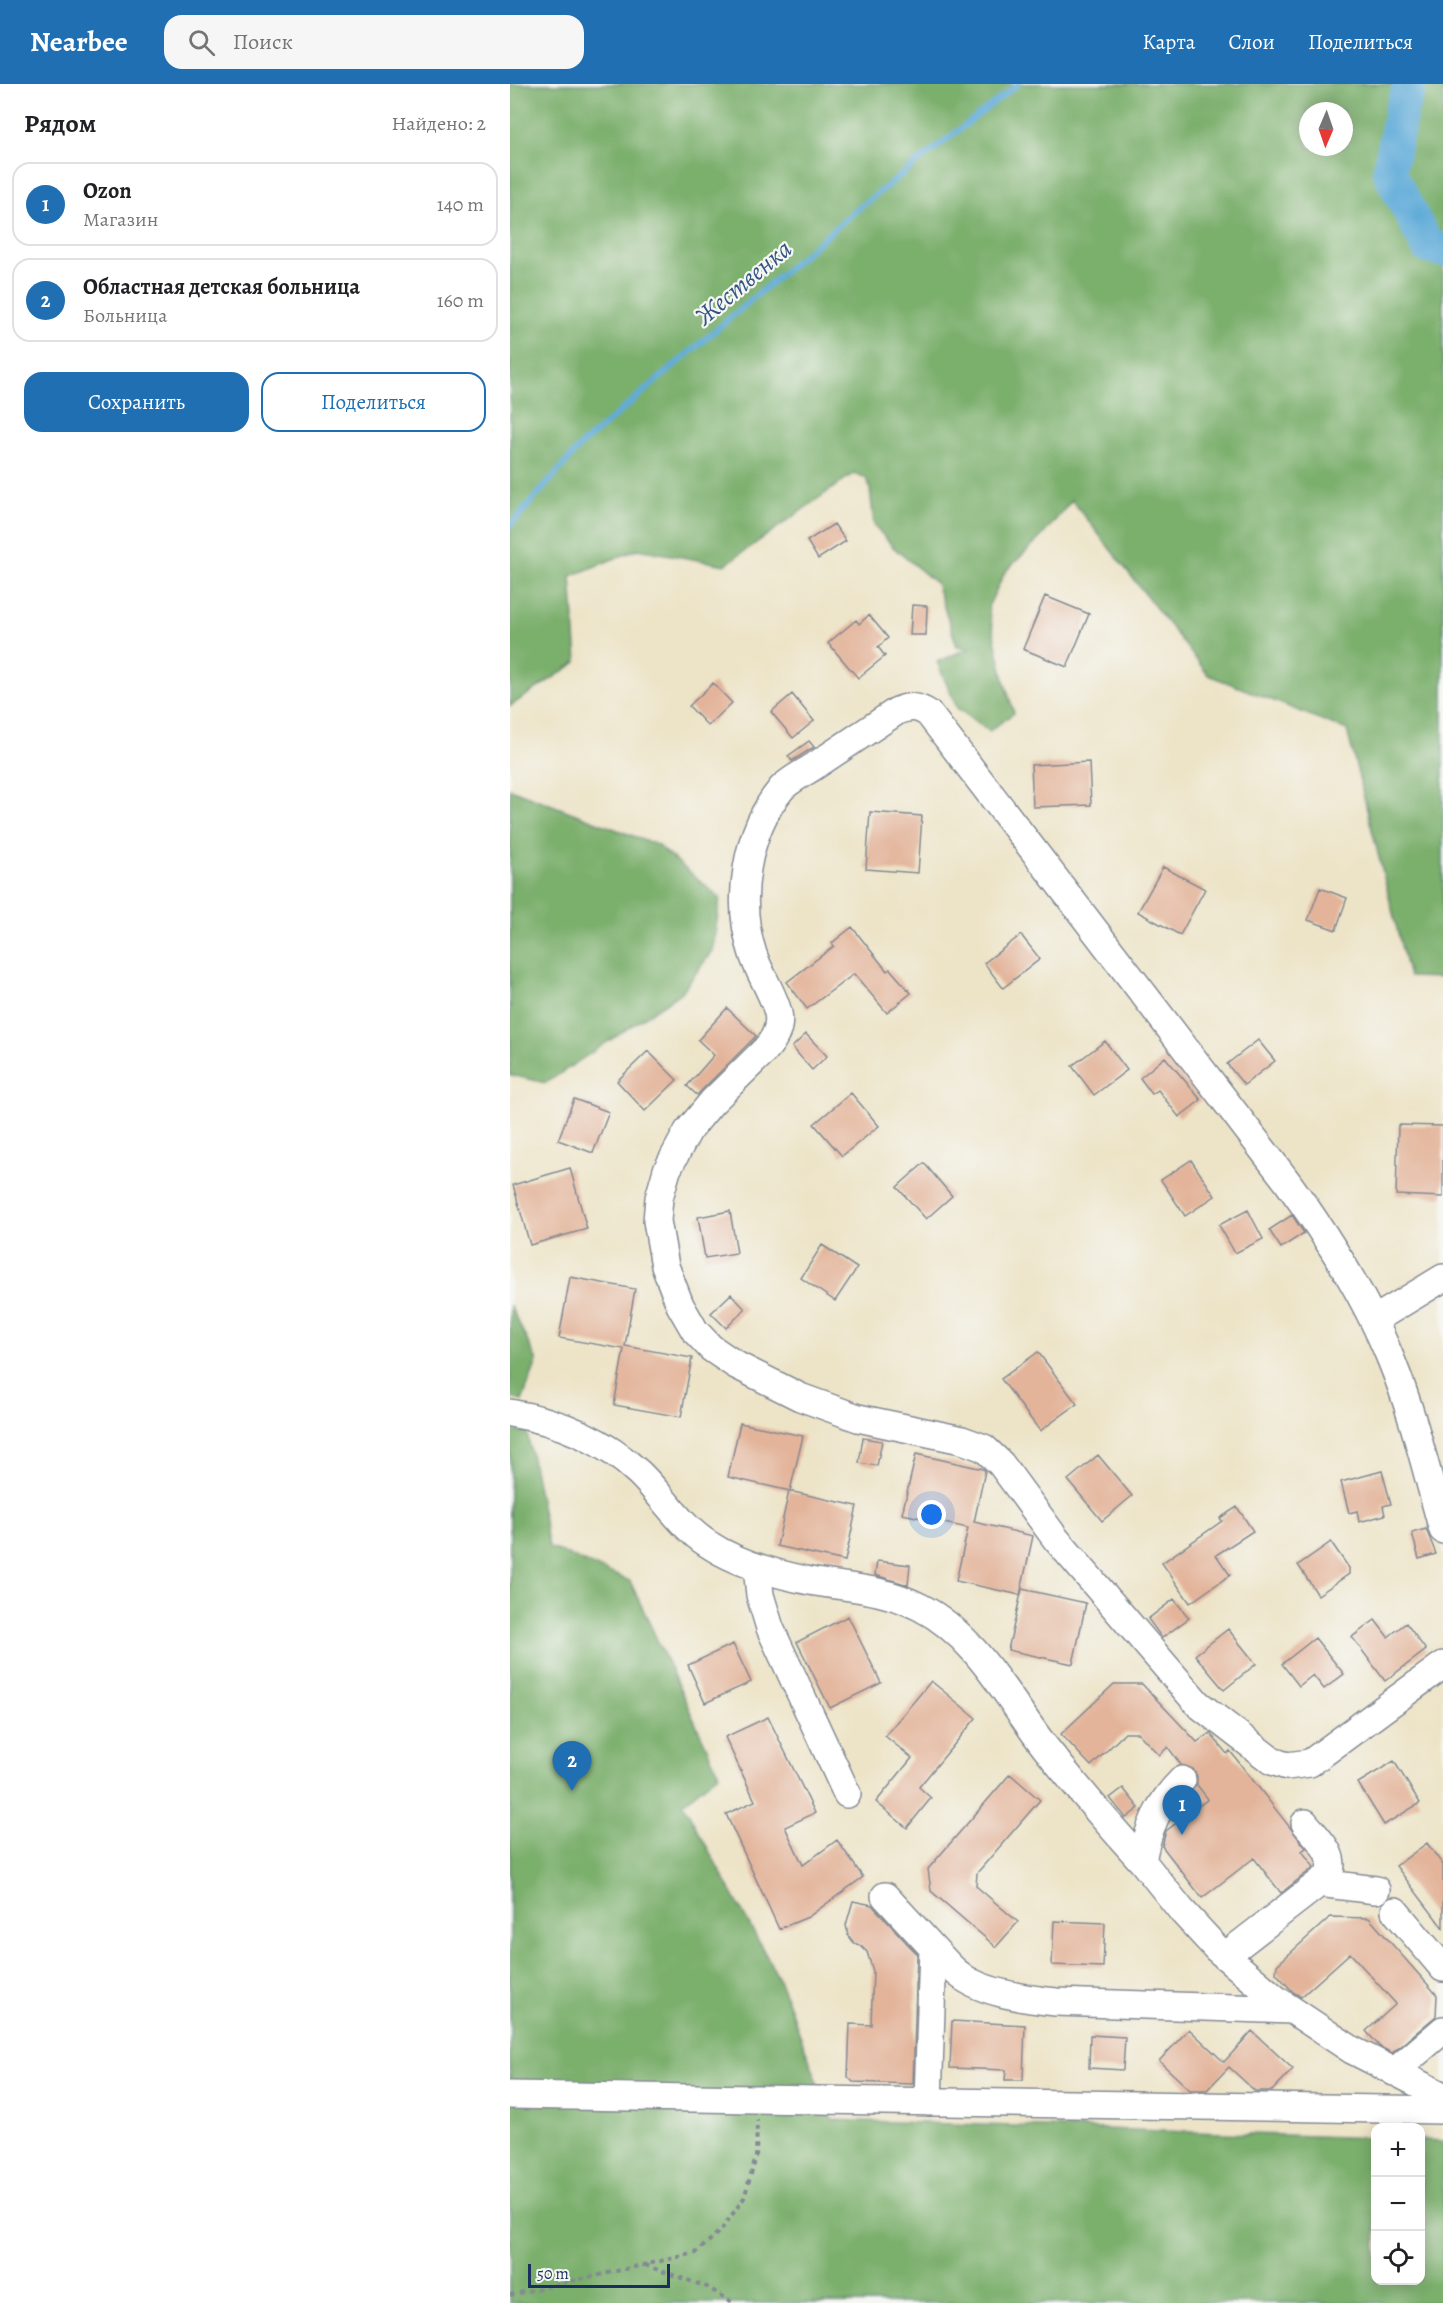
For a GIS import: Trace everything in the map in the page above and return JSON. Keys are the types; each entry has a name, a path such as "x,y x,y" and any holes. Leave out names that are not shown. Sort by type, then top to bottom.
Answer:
{"street":[{"path":"1443,1530 1400,1381 1374,1320 1335,1250 1312,1216 930,714 916,707 897,711 783,787 759,829 751,852 745,895 746,918 752,952 766,987 774,999 779,1015 778,1029 765,1050 712,1102 688,1131 667,1170 659,1198 657,1221 665,1266 680,1305 695,1330 711,1348 736,1365 800,1397 842,1414 880,1424 944,1435 984,1448 1001,1464 1056,1539 1198,1704 1272,1761 1287,1766 1310,1763 1443,1665"},
{"path":"1374,1320 1443,1278"},
{"path":"510,1413 554,1423 602,1444 639,1473 693,1533 722,1552 757,1567 812,1581 873,1589 894,1596 936,1616 961,1637 985,1662 1044,1746 1182,1911 1225,1956 1292,2010 1352,2050 1443,2096"},
{"path":"757,1567 760,1595 770,1628 847,1794"},
{"path":"1142,1861 1152,1820 1169,1793 1182,1780"},
{"path":"1225,1956 1327,1877 1332,1863 1330,1855 1305,1823"},
{"path":"1319,1883 1376,1890"},
{"path":"885,1896 960,1976 987,1988 1029,1999 1056,2002 1292,2010"},
{"path":"1395,1911 1443,1968"},
{"path":"928,2102 933,1948"},
{"path":"1394,2072 1443,2030"},
{"path":"510,2096 1443,2110"}],"path":[{"path":"510,2295 696,2253 723,2229 744,2198 756,2157 757,2099"},
{"path":"645,2265 707,2288 734,2303"}],"green space":[{"path":"510,84 1443,84 1443,978 1409,977 1347,730 1208,675 1072,500 1042,536 1005,572 988,607 1004,680 1014,713 989,731 957,708 937,662 969,648 957,646 936,583 894,548 874,525 870,489 866,478 854,473 725,565 638,549 571,576 577,662 510,706"},
{"path":"510,789 657,845 720,898 713,950 682,992 546,1083 510,1075"},
{"path":"510,1305 537,1361 522,1401 510,1398"},
{"path":"510,1431 527,1432 549,1547 630,1581 719,1774 683,1803 779,1979 832,2120 1371,2138 1371,2285 1425,2285 1425,2140 1443,2141 1443,2303 510,2303"}],"building":[{"path":"834,524 846,541 818,559 807,541"},
{"path":"1045,596 1089,614 1067,667 1023,649"},
{"path":"912,605 927,606 926,635 910,635"},
{"path":"869,615 888,638 878,647 885,656 858,678 828,643 856,620 859,624"},
{"path":"713,683 732,703 708,726 689,706"},
{"path":"792,694 814,721 793,738 771,712"},
{"path":"809,741 814,747 792,761 788,756"},
{"path":"1089,762 1091,805 1033,807 1031,765"},
{"path":"870,812 922,816 918,873 866,869"},
{"path":"1163,867 1205,889 1180,935 1138,912"},
{"path":"1320,888 1347,898 1336,930 1308,920"},
{"path":"852,927 887,971 890,969 911,993 887,1013 854,974 807,1009 787,982 834,946 832,943"},
{"path":"1021,935 1040,959 1003,988 984,963"},
{"path":"727,1008 756,1036 697,1095 687,1086 714,1055 698,1040"},
{"path":"806,1034 827,1056 812,1070 792,1047"},
{"path":"1258,1040 1275,1061 1244,1085 1227,1064"},
{"path":"1105,1041 1127,1070 1094,1095 1072,1066"},
{"path":"648,1051 677,1080 645,1111 617,1081"},
{"path":"1165,1057 1201,1100 1179,1117 1158,1090 1152,1094 1140,1078"},
{"path":"851,1093 879,1126 842,1156 814,1124"},
{"path":"574,1099 609,1112 593,1153 558,1140"},
{"path":"1398,1125 1443,1126 1443,1197 1396,1195"},
{"path":"1191,1160 1215,1196 1185,1216 1161,1180"},
{"path":"924,1163 952,1196 926,1219 897,1187"},
{"path":"570,1168 587,1229 530,1245 513,1185"},
{"path":"1248,1210 1263,1239 1235,1253 1219,1225"},
{"path":"730,1211 737,1253 705,1258 698,1217"},
{"path":"1292,1215 1304,1233 1281,1248 1269,1230"},
{"path":"822,1245 857,1268 835,1301 801,1278"},
{"path":"570,1277 635,1289 625,1346 692,1358 681,1417 614,1405 624,1349 559,1338"},
{"path":"731,1294 745,1309 726,1328 711,1313"},
{"path":"1038,1352 1077,1404 1040,1431 1001,1379"},
{"path":"740,1423 803,1436 790,1491 728,1477"},
{"path":"863,1438 882,1441 877,1466 859,1463"},
{"path":"916,1454 983,1469 985,1471 974,1522 1033,1536 1020,1595 956,1581 968,1528 902,1514"},
{"path":"1098,1455 1132,1496 1102,1521 1068,1480"},
{"path":"1382,1471 1391,1504 1383,1506 1385,1515 1359,1522 1357,1511 1349,1513 1341,1482"},
{"path":"789,1491 857,1506 845,1561 777,1546"},
{"path":"1237,1507 1253,1531 1216,1555 1230,1575 1190,1603 1162,1563 1222,1521 1220,1518"},
{"path":"1426,1529 1436,1554 1419,1559 1412,1533"},
{"path":"1331,1542 1349,1568 1349,1574 1318,1595 1298,1565"},
{"path":"877,1561 910,1565 908,1585 875,1575"},
{"path":"1022,1589 1086,1603 1073,1664 1008,1650"},
{"path":"1174,1599 1189,1618 1162,1638 1148,1619"},
{"path":"848,1616 881,1683 830,1708 797,1642"},
{"path":"1375,1620 1388,1637 1406,1623 1426,1650 1385,1681 1352,1637"},
{"path":"1228,1629 1256,1664 1224,1690 1195,1655"},
{"path":"1315,1638 1344,1674 1324,1689 1313,1675 1299,1686 1282,1664"},
{"path":"733,1644 751,1682 705,1703 688,1665"},
{"path":"931,1681 976,1718 919,1787 931,1798 907,1828 876,1802 912,1758 885,1736"},
{"path":"1114,1684 1142,1684 1197,1742 1210,1733 1227,1754 1230,1751 1306,1848 1302,1851 1314,1867 1281,1893 1254,1858 1202,1898 1162,1846 1166,1831 1208,1799 1197,1785 1197,1776 1193,1769 1181,1765 1168,1747 1159,1755 1138,1733 1125,1733 1091,1766 1061,1734"},
{"path":"768,1717 815,1813 785,1827 803,1865 837,1840 863,1877 808,1917 779,1929 726,1814 755,1801 725,1737"},
{"path":"1394,1761 1420,1803 1384,1825 1358,1783"},
{"path":"1010,1774 1040,1800 977,1873 976,1886 1018,1922 996,1947 931,1891 928,1869"},
{"path":"1123,1788 1139,1808 1126,1818 1110,1798"},
{"path":"1427,1843 1443,1865 1443,1928 1396,1866"},
{"path":"853,1901 872,1905 917,1954 913,2084 853,2082 848,2077 850,2024 871,2025 873,1971 867,1952 854,1943 848,1935 846,1925"},
{"path":"1330,1917 1369,1918 1437,1995 1436,2016 1392,2053 1380,2047 1366,2031 1396,2004 1350,1953 1301,1997 1293,1992 1276,1973 1277,1965"},
{"path":"1054,1921 1105,1923 1103,1967 1052,1965"},
{"path":"952,2021 1025,2025 1023,2080 1005,2080 1006,2070 950,2068"},
{"path":"1189,2029 1224,2062 1252,2031 1293,2069 1272,2091 1255,2091 1229,2067 1207,2090 1190,2090 1159,2061"},
{"path":"1090,2035 1125,2037 1123,2070 1089,2068"}],"waterway":[{"name":"Жественка","path":"510,526 581,445 860,207 1018,84"},
{"path":"1410,84 1401,111 1389,172 1428,247 1443,250"}],"place":[{"name":"Областная детская больница","path":"572,1791"},
{"name":"Ozon","path":"1182,1835"}]}
